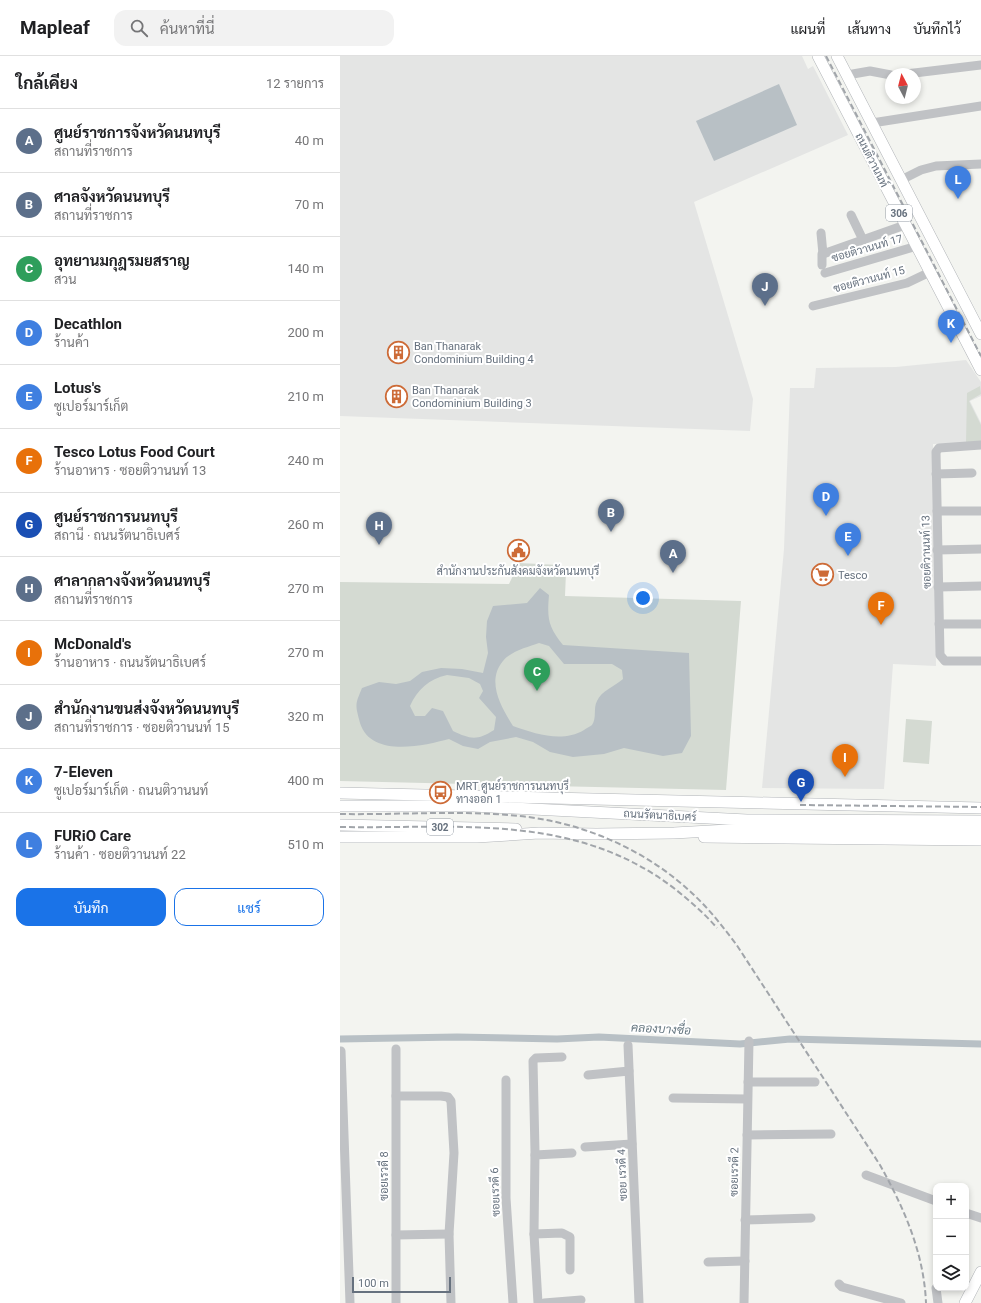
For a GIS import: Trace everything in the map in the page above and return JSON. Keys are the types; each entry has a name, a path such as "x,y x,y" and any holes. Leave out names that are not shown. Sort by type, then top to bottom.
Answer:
{"main road":[{"name":"ถนนติวานนท์","path":"818,56 981,370"},
{"name":"ถนนติวานนท์","path":"838,56 981,334"},
{"name":"ถนนรัตนาธิเบศร์","path":"340,793 981,808"},
{"name":"ถนนรัตนาธิเบศร์","path":"340,806 473,806 658,814 816,825 981,830"},
{"name":"ถนนรัตนาธิเบศร์","path":"340,837 470,837 539,833 674,833 816,825 981,821"},
{"name":"ถนนรัตนาธิเบศร์","path":"340,825 513,828 539,833"},
{"name":"ถนนรัตนาธิเบศร์","path":"674,833 696,837 981,840"},
{"path":"965,1303 981,1272"}],"street":[{"path":"921,72 981,65"},
{"path":"847,75 870,72 885,74"},
{"path":"872,124 981,106"},
{"path":"901,180 921,170 936,166 981,164"},
{"path":"851,216 863,240"},
{"path":"822,233 822,254 905,225"},
{"name":"ซอยติวานนท์ 17","path":"822,254 823,269 917,246"},
{"name":"ซอยติวานนท์ 15","path":"813,306 907,283 930,272"},
{"name":"ซอยติวานนท์ 13","path":"981,445 939,448 936,452 940,655 946,662 981,661"},
{"path":"936,474 972,473"},
{"path":"937,511 981,511"},
{"path":"938,550 981,548"},
{"path":"938,587 981,586"},
{"path":"939,624 981,624"},
{"name":"ซอยเรวดี 2","path":"744,1303 749,1041"},
{"name":"ซอย เรวดี 4","path":"628,1045 639,1303"},
{"name":"ซอยเรวดี 8","path":"396,1049 396,1303"},
{"path":"341,1051 350,1303"},
{"path":"538,1303 534,1234 535,1155 533,1061 536,1058 562,1057"},
{"path":"588,1075 629,1071"},
{"name":"ซอยเรวดี 6","path":"506,1080 506,1198 513,1303"},
{"path":"748,1082 815,1082"},
{"path":"396,1096 441,1096 448,1097 451,1101 454,1153 449,1234 451,1303"},
{"path":"673,1098 748,1099"},
{"path":"747,1135 831,1134"},
{"path":"585,1147 632,1144"},
{"path":"535,1155 572,1153"},
{"path":"866,1175 933,1200"},
{"path":"969,1214 981,1218"},
{"path":"745,1220 811,1218"},
{"path":"534,1234 562,1232 570,1237 570,1270"},
{"path":"396,1235 449,1234"},
{"path":"708,1262 745,1261"},
{"path":"839,1284 842,1287 901,1303"},
{"path":"936,1291 938,1303"},
{"path":"544,1303 581,1300"}],"shaded area":[{"path":"340,56 802,56 808,69 813,66 848,135 694,202 753,399 750,431 340,416"},
{"path":"779,84 797,125 714,161 696,121"},
{"path":"966,360 981,382 981,396 970,401 981,423 981,443 933,444 936,666 893,664 884,789 762,788 784,549 790,388 814,388 816,368 896,367"},
{"path":"980,386 981,394 969,401 981,425 981,443 966,443 967,393"},
{"path":"519,563 559,565 566,572 565,596 741,601 726,790 340,781 340,582 509,584"},
{"path":"540,588 549,595 548,610 551,627 563,645 689,653 691,736 682,753 663,756 624,748 604,754 573,757 550,752 533,742 516,737 490,742 478,749 463,746 449,739 426,744 399,747 386,745 375,741 366,734 360,723 357,708 357,702 362,688 379,682 396,684 410,681 422,672 441,668 462,669 483,673 488,653 486,637 487,621 493,606 527,603","holes":["539,643 549,646 564,664 612,664 622,670 623,679 599,697 595,707 592,725 576,734 558,737 549,736 513,726 500,702 497,694 496,677 498,669 503,661 515,652","447,675 469,678 480,684 483,691 479,698 496,717 494,730 488,734 474,738 464,736 453,731 443,711 432,708 425,716 415,716 410,706 416,695 429,682"]},
{"path":"906,719 932,721 929,764 903,762"}],"waterway":[{"name":"คลองบางซื่อ","path":"340,1039 457,1037 557,1039 599,1037 740,1044 790,1039 981,1044"}],"railway":[{"path":"826,56 981,356"},
{"path":"800,805 981,807"},
{"path":"340,814 474,813 543,819 591,832 614,841 636,852 677,880 706,907 736,944 880,1165 905,1214 911,1231 921,1266 926,1303"},
{"path":"340,827 471,827 514,830 556,836 597,847 637,864 675,889 717,928"}],"place":[{"name":"FURiO Care","path":"958,199"},
{"name":"สำนักงานขนส่งจังหวัดนนทบุรี","path":"765,306"},
{"name":"7-Eleven","path":"951,343"},
{"name":"Ban Thanarak Condominium Building 4","path":"398,352"},
{"name":"Ban Thanarak Condominium Building 3","path":"396,396"},
{"name":"Decathlon","path":"826,516"},
{"name":"ศาลจังหวัดนนทบุรี","path":"611,532"},
{"name":"ศาลากลางจังหวัดนนทบุรี","path":"379,545"},
{"name":"สำนักงานประกันสังคมจังหวัดนนทบุรี","path":"518,551"},
{"name":"Lotus's","path":"848,556"},
{"name":"ศูนย์ราชการจังหวัดนนทบุรี","path":"673,573"},
{"name":"Tesco","path":"822,575"},
{"name":"Tesco Lotus Food Court","path":"881,625"},
{"name":"อุทยานมกุฎรมยสราญ","path":"537,691"},
{"name":"McDonald's","path":"845,777"},
{"name":"MRT ศูนย์ราชการนนทบุรี ทางออก 1","path":"440,792"},
{"name":"ศูนย์ราชการนนทบุรี","path":"801,802"}]}
